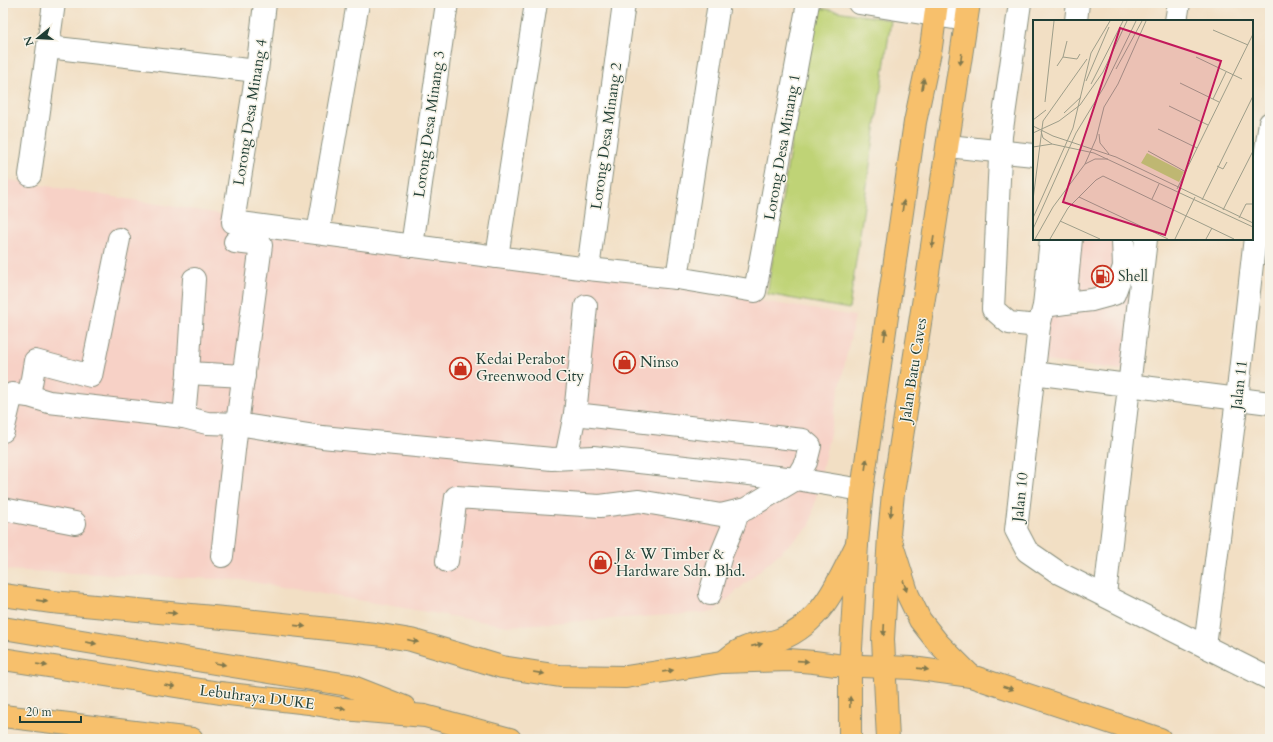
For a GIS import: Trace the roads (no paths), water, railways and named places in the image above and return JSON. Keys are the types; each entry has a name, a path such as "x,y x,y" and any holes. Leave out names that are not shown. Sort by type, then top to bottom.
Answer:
{"main road":[{"path":"850,739 850,666 857,544 862,490 915,122 931,47 937,9"},
{"name":"Jalan Batu Caves","path":"888,739 883,639 893,493 968,12"},
{"path":"889,536 908,595 920,620 938,642 971,676"},
{"path":"722,662 745,648 780,639 802,628 816,614 840,581 857,544"},
{"path":"3,595 52,602 375,634 411,640 502,667 560,676 626,677 722,662 789,660 850,666 912,668 971,676 1160,739"},
{"path":"3,628 348,685 425,716"},
{"name":"Lebuhraya DUKE","path":"3,659 220,693 309,703 343,709 425,716 510,739"},
{"path":"3,716 192,739"}],"street":[{"path":"30,175 54,3"},
{"name":"Lorong Desa Minang 4","path":"234,232 266,3"},
{"path":"318,233 358,3"},
{"name":"Lorong Desa Minang 3","path":"412,246 447,3"},
{"path":"497,257 536,3"},
{"name":"Lorong Desa Minang 2","path":"588,269 624,3"},
{"path":"234,232 318,233 588,269 677,278 719,3"},
{"name":"Lorong Desa Minang 1","path":"677,278 755,291 808,3"},
{"path":"859,3 968,12"},
{"path":"1020,3 1001,136 993,309 1009,323 1042,316 1065,303 1092,300 1114,294 1124,267 1123,240"},
{"path":"1076,20 1078,3"},
{"path":"1176,20 1179,3"},
{"path":"48,47 257,71"},
{"name":"Jalan 11","path":"1204,646 1237,399 1261,183 1270,124"},
{"path":"948,146 1033,155"},
{"path":"222,556 237,424 261,245 234,232"},
{"path":"3,431 14,395 35,361 91,376 119,239"},
{"name":"Jalan 10","path":"1051,240 1042,316 1033,373 1016,530 1027,551 1059,573 1270,678"},
{"path":"1065,303 1071,240"},
{"path":"1105,595 1146,240"},
{"path":"184,417 194,278"},
{"path":"566,458 575,414 586,306"},
{"path":"188,373 244,376"},
{"path":"1033,373 1270,403"},
{"path":"14,395 49,402 184,417 207,423 237,424 322,438 552,459 593,457 796,479 862,490"},
{"path":"447,560 456,497 600,506 639,501 721,514 746,509 796,479 806,462 810,446 803,440 575,414"},
{"path":"3,509 76,523"},
{"path":"710,594 721,555 738,511"}],"place":[{"name":"Shell","path":"1102,276"},
{"name":"Ninso","path":"625,362"},
{"name":"Kedai Perabot Greenwood City","path":"461,368"},
{"name":"J & W Timber & Hardware Sdn. Bhd.","path":"601,563"}]}
